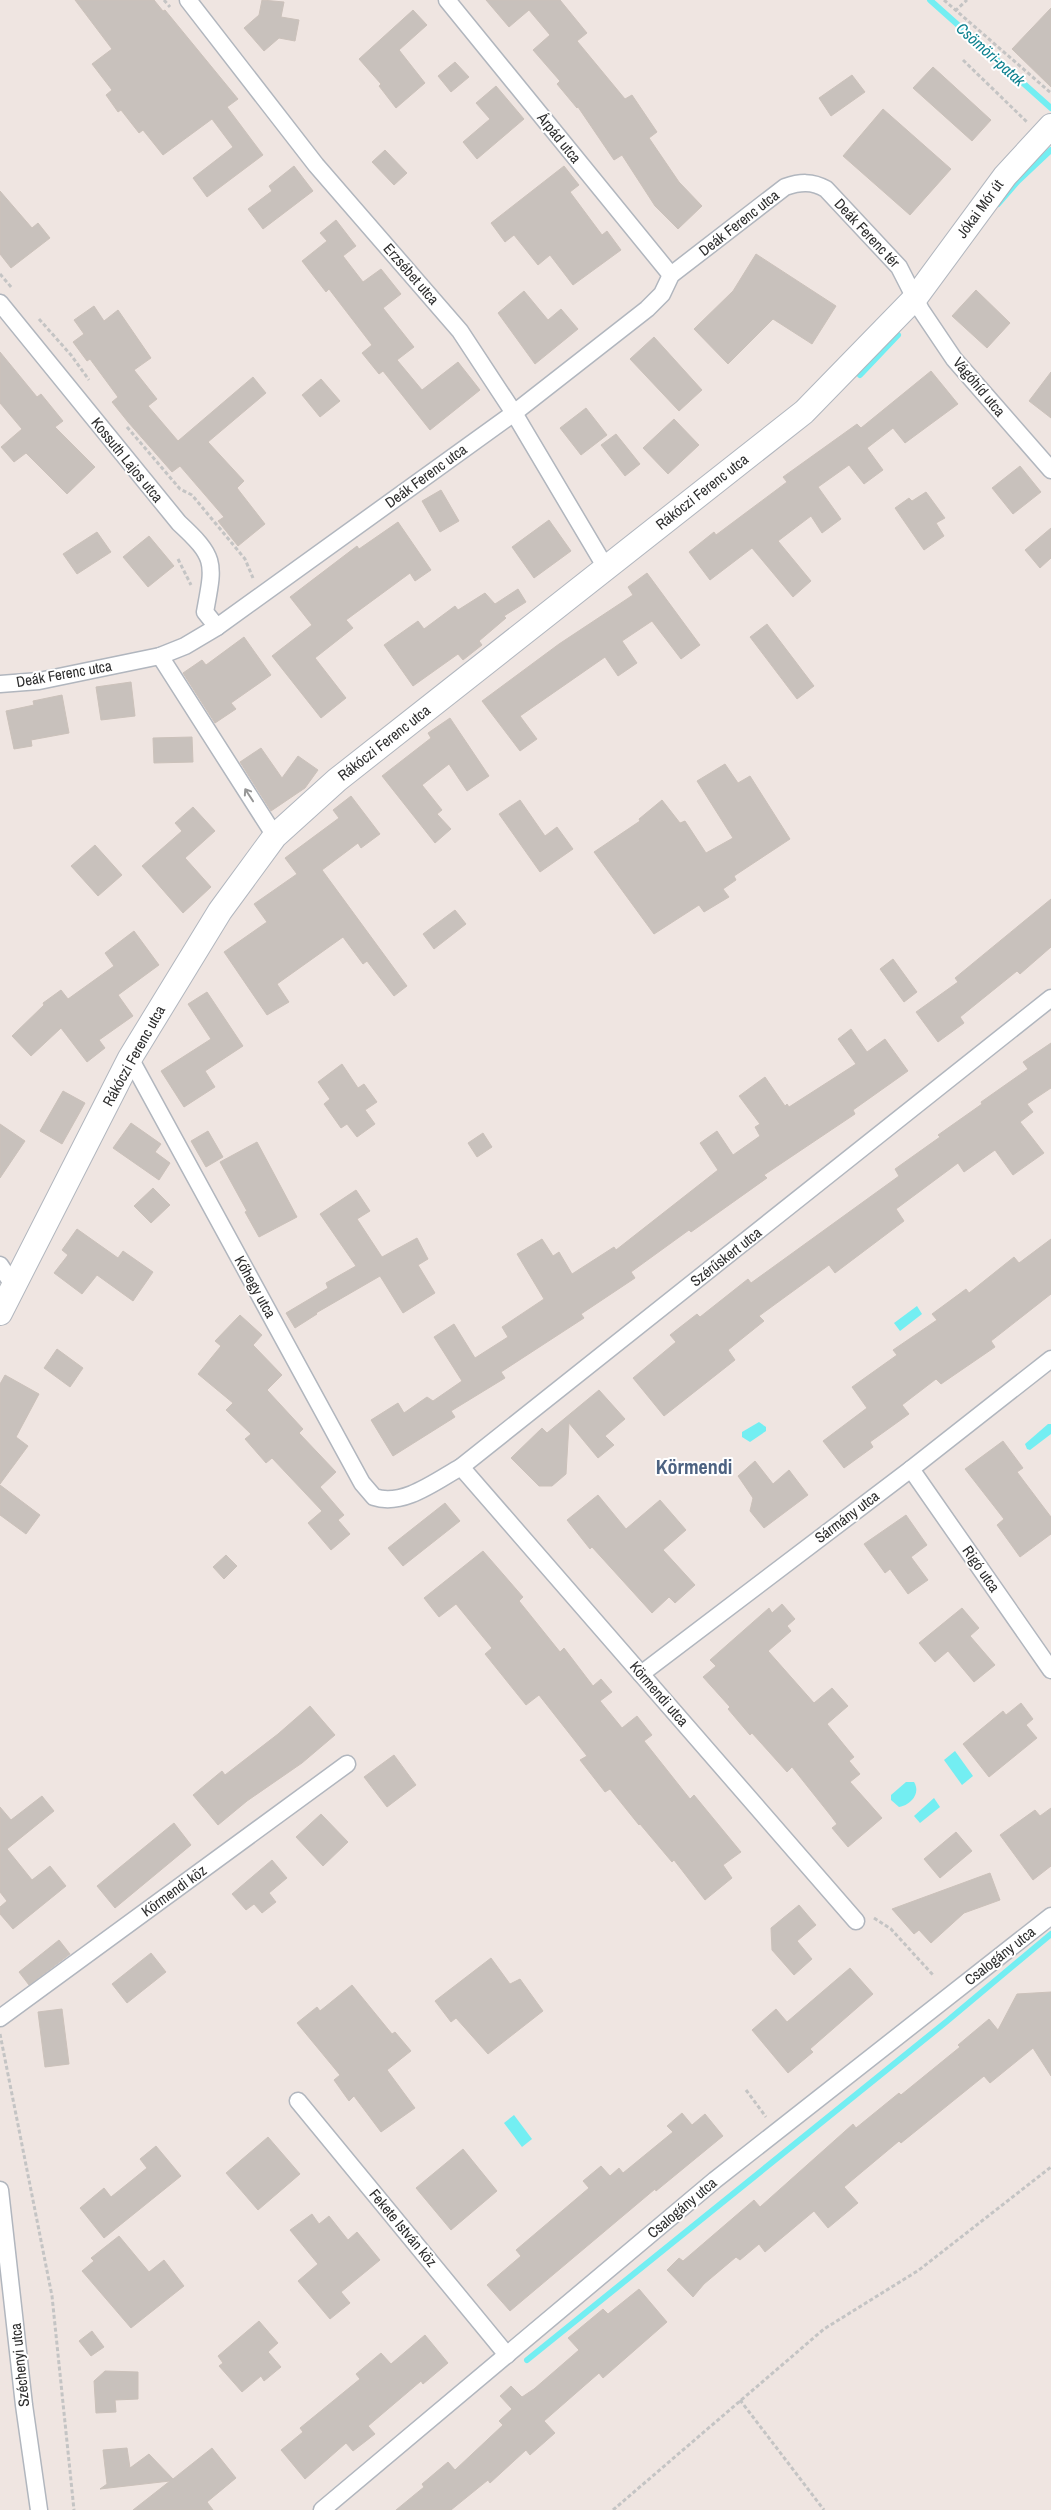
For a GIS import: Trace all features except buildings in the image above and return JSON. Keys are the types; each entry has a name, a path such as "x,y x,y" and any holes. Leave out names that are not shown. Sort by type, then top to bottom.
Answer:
{"street":[{"name":"Erzsébet utca","path":"188,0 316,165 460,331 514,413 606,568"},
{"name":"Árpád utca","path":"447,0 671,275"},
{"name":"Jókai Mór út","path":"916,297 1005,176 1046,132"},
{"name":"Deák Ferenc utca","path":"0,684 39,682 160,656 185,646 217,627 514,413 647,309 662,294 671,275 785,187 805,183"},
{"name":"Deák Ferenc tér","path":"805,183 816,184 826,189 844,207 900,267 916,297"},
{"name":"Vágóhíd utca","path":"916,297 921,310 954,358 1051,470"},
{"name":"Rákóczi Ferenc utca","path":"0,1313 130,1058 220,911 275,836 337,780 804,412 916,297"},
{"name":"Kossuth Lajos utca","path":"0,303 179,523 198,541 212,563 205,612 217,627"},
{"path":"160,656 275,836"},
{"name":"Szérűskert utca","path":"392,1500 418,1491 461,1467 1051,998"},
{"name":"Kőhegy utca","path":"130,1058 362,1483 374,1497 392,1500"},
{"path":"0,1265 13,1286"},
{"name":"Sármány utca","path":"641,1674 1049,1365"},
{"name":"Körmendi utca","path":"461,1467 856,1921"},
{"name":"Rigó utca","path":"911,1469 1051,1670"},
{"name":"Körmendi köz","path":"0,2018 347,1764"},
{"name":"Csalogány utca","path":"322,2510 715,2180 1051,1916"},
{"name":"Fekete István köz","path":"298,2101 507,2355"},
{"name":"Széchenyi utca","path":"0,2190 24,2405 39,2510"}],"path":[{"path":"944,0 1051,93"},
{"path":"955,11 967,0"},
{"path":"963,60 1046,132"},
{"path":"0,274 13,289"},
{"path":"32,311 71,355 94,387"},
{"path":"124,424 180,489 192,494 245,559 260,595"},
{"path":"856,1921 871,1917 891,1929 933,1975"},
{"path":"0,2034 52,2296 74,2510"},
{"path":"746,2090 777,2131"},
{"path":"613,2510 824,2329 919,2270 1051,2167"},
{"path":"740,2400 824,2510"}],"water":[{"path":"917,1306 922,1314 900,1331 894,1323"},
{"path":"759,1422 766,1427 766,1431 750,1442 742,1437 742,1432"},
{"path":"1048,1424 1051,1424 1051,1434 1030,1450 1027,1449 1025,1444"},
{"path":"955,1751 973,1776 962,1785 944,1760"},
{"path":"906,1782 914,1782 916,1786 914,1798 907,1804 899,1807 891,1800 891,1795"},
{"path":"934,1798 940,1807 920,1823 914,1816"},
{"path":"514,2115 532,2139 522,2147 504,2123"}],"waterway":[{"name":"Csömöri-patak","path":"930,0 1051,108"},
{"path":"998,204 1018,181 1051,150"},
{"path":"860,375 898,335"},
{"path":"527,2360 946,2022 1051,1934"}],"district":[{"name":"Körmendi","path":"694,1467"}]}
